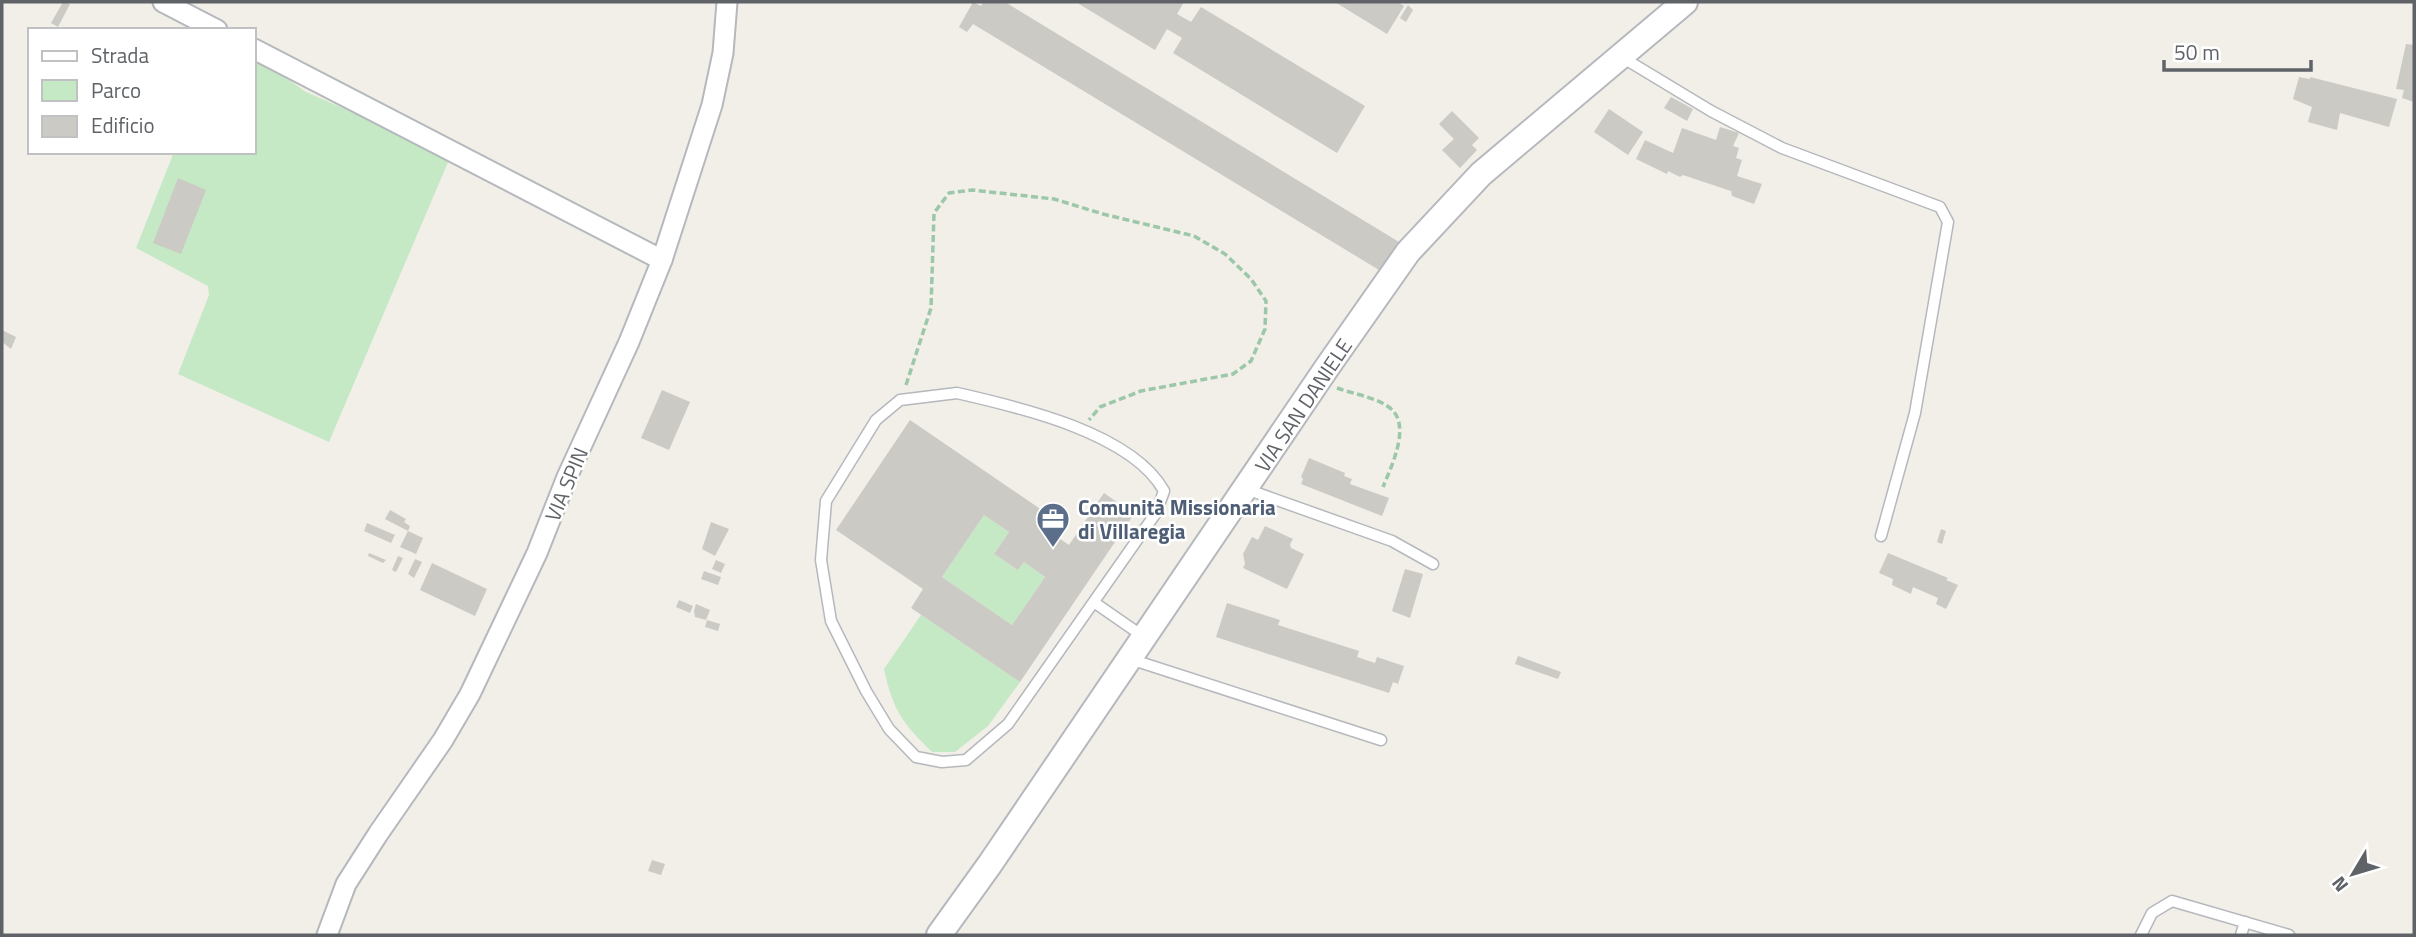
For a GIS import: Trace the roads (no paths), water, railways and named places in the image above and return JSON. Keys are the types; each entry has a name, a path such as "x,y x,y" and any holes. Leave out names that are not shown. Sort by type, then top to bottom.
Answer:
{"street":[{"path":"163,2 213,28"},
{"name":"VIA SPIN","path":"327,935 346,884 443,740 487,660 629,342 662,260 712,105 723,53 727,2"},
{"name":"VIA SAN DANIELE","path":"939,935 1408,252 1481,174 1685,2"},
{"path":"256,50 662,260"}],"lane":[{"path":"1620,56 1711,111 1782,148 1940,207 1948,222 1915,414 1881,536"},
{"path":"957,393 1015,406 1081,430 1121,450 1155,475 1164,491 1156,513 1095,603 1009,724 966,760 942,762 916,757 889,729 866,691 831,621 821,560 826,501 876,420 900,400 957,393"},
{"path":"1245,489 1392,541 1433,564"},
{"path":"1095,603 1145,637"},
{"path":"1130,659 1381,740"},
{"path":"2141,935 2152,913 2172,901 2289,935"},
{"path":"2241,935 2245,922"}],"place":[{"name":"Comunità Missionaria di Villaregia","path":"1053,549"}]}
